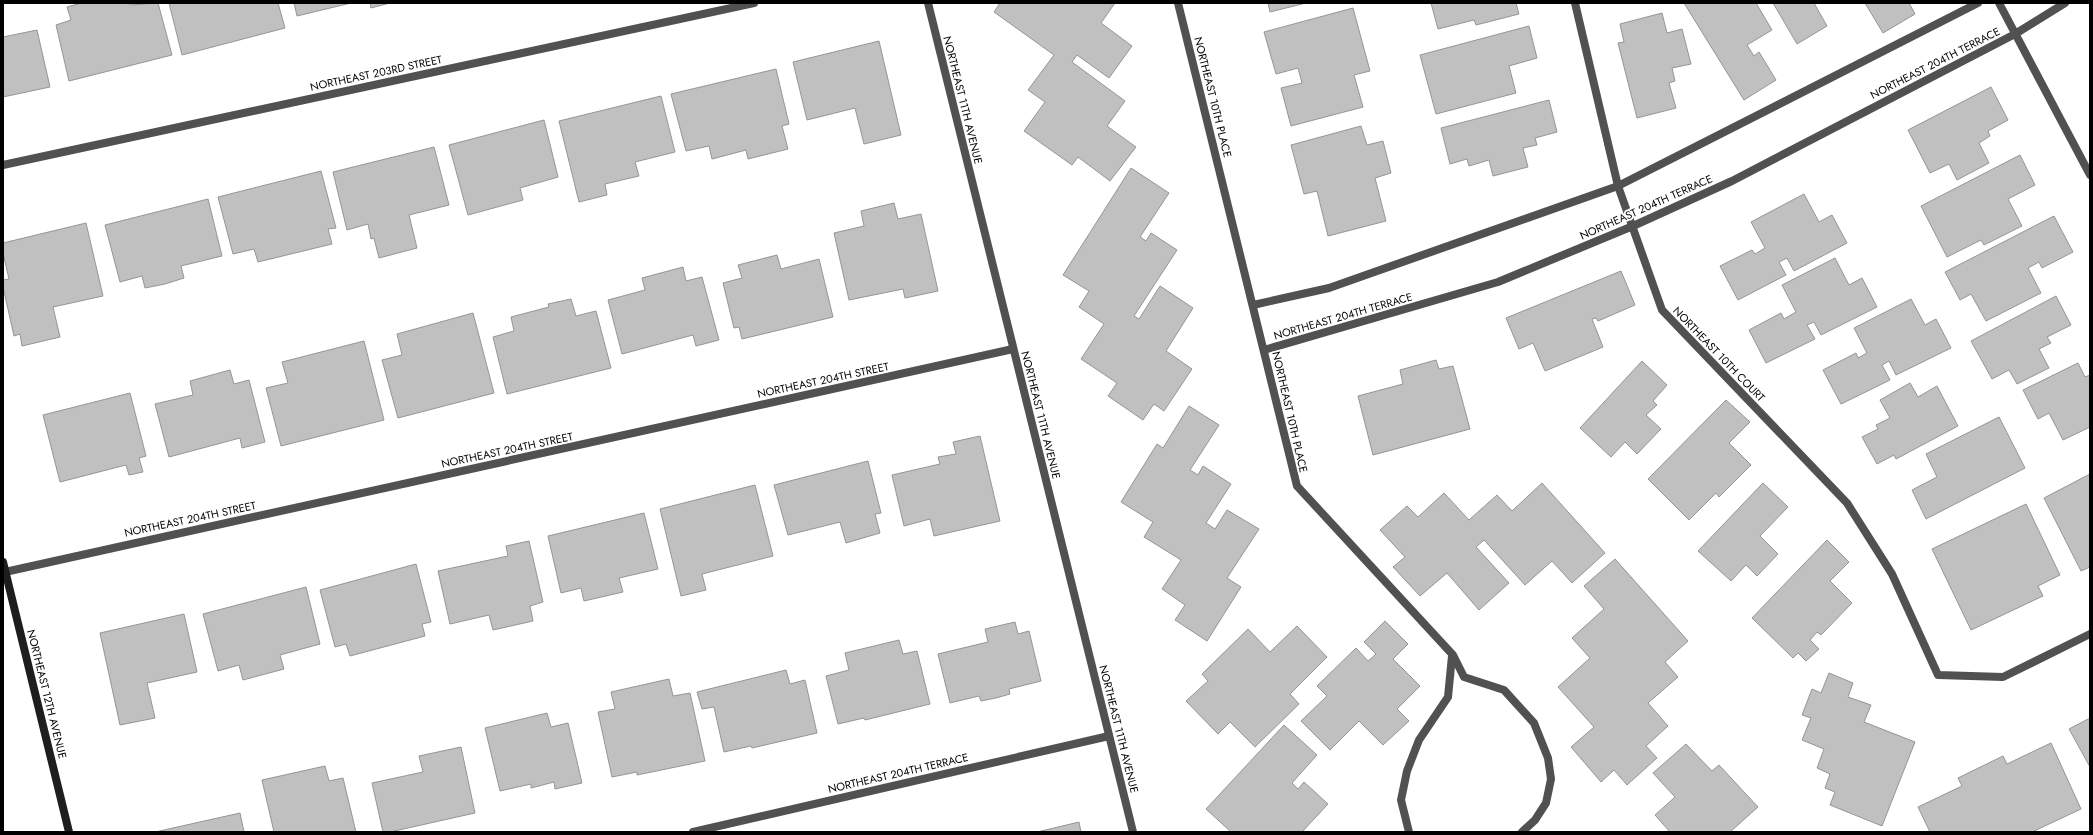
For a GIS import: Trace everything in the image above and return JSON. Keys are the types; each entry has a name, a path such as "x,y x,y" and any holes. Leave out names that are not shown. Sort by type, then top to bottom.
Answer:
{"street":[{"name":"NORTHEAST 203RD STREET","path":"3,165 754,3"},
{"name":"NORTHEAST 11TH AVENUE","path":"928,3 1133,832"},
{"name":"NORTHEAST 10TH PLACE","path":"1178,3 1297,486 1453,655 1464,677 1504,690 1534,723 1548,758 1551,779 1546,803 1535,820 1522,832"},
{"name":"NORTHEAST 10TH COURT","path":"1575,3 1618,186 1662,310 1848,503 1892,574 1938,675 2004,677 2090,634"},
{"path":"1253,305 1329,288 1618,186 1978,3"},
{"name":"NORTHEAST 204TH TERRACE","path":"1999,3 2090,175"},
{"name":"NORTHEAST 204TH TERRACE","path":"1264,350 1498,282 1632,226 1732,181 2015,34 2065,3"},
{"name":"NORTHEAST 204TH STREET","path":"5,572 1013,349"},
{"name":"NORTHEAST 12TH AVENUE","path":"3,562 69,832"},
{"path":"1408,832 1401,800 1407,771 1419,740 1448,697 1453,655"},
{"name":"NORTHEAST 204TH TERRACE","path":"693,832 1109,736"}],"building":[{"path":"81,3 129,3 130,5 158,3 172,55 69,81 56,25 71,20 67,7"},
{"path":"169,3 278,3 285,28 182,55"},
{"path":"294,3 351,3 297,16"},
{"path":"370,3 390,3 371,8"},
{"path":"1000,3 1115,3 1101,23 1132,46 1109,78 1077,55 1072,62 1125,101 1107,126 1136,147 1110,181 1078,157 1072,165 1024,131 1045,102 1028,90 1054,55 994,12"},
{"path":"1268,3 1306,3 1270,12"},
{"path":"1431,3 1516,3 1519,14 1476,25 1474,20 1438,29"},
{"path":"1684,3 1756,3 1772,30 1747,45 1754,56 1759,52 1776,80 1744,100"},
{"path":"1773,3 1814,3 1827,26 1797,44"},
{"path":"1865,3 1909,3 1915,14 1883,33"},
{"path":"1353,8 1370,71 1354,75 1363,107 1291,126 1281,88 1302,83 1298,68 1276,74 1264,32"},
{"path":"1662,13 1667,33 1682,29 1691,64 1672,68 1675,81 1669,83 1676,108 1637,118 1618,43 1624,42 1620,24"},
{"path":"1529,26 1537,58 1509,66 1516,93 1436,114 1420,55"},
{"path":"37,30 50,87 3,97 3,37"},
{"path":"879,41 901,135 864,144 855,108 807,120 793,62"},
{"path":"776,69 789,124 782,126 788,149 748,159 746,150 712,159 709,146 686,151 671,94"},
{"path":"1991,87 2008,120 1988,131 1990,136 1979,143 1989,163 1957,180 1949,164 1930,173 1908,130"},
{"path":"661,96 675,152 635,162 639,176 605,184 607,195 579,202 559,121"},
{"path":"1549,100 1557,132 1535,138 1537,145 1523,148 1528,167 1493,176 1489,160 1469,166 1467,159 1450,164 1441,128"},
{"path":"544,120 558,177 520,188 523,200 468,215 449,145"},
{"path":"1361,126 1367,145 1383,141 1391,173 1375,178 1386,221 1328,236 1317,191 1304,194 1291,145"},
{"path":"434,147 449,205 409,215 417,248 379,258 374,238 371,239 368,224 347,230 333,172"},
{"path":"2020,155 2035,185 2008,199 2022,226 1984,245 1981,240 1947,257 1921,206"},
{"path":"1131,168 1169,193 1140,237 1146,241 1151,233 1177,250 1134,316 1139,319 1160,286 1193,308 1166,351 1192,369 1164,411 1154,404 1143,420 1108,396 1117,383 1081,359 1104,324 1079,307 1089,291 1063,275"},
{"path":"321,171 336,228 328,229 332,244 258,262 254,249 233,254 218,197"},
{"path":"1804,194 1819,222 1832,215 1847,243 1794,271 1787,258 1779,262 1786,275 1738,300 1720,266 1752,250 1755,254 1765,248 1751,222"},
{"path":"208,199 222,256 181,266 184,278 165,284 145,288 142,276 120,282 105,225"},
{"path":"894,203 898,219 921,214 938,291 905,298 903,289 849,300 834,233 864,226 861,211"},
{"path":"2054,216 2073,252 2042,268 2039,262 2028,268 2041,293 1986,321 1971,294 1960,300 1945,272"},
{"path":"86,223 103,296 53,307 60,337 22,346 20,334 14,336 3,287 3,280 9,279 3,253 3,243"},
{"path":"777,255 781,269 819,259 833,317 742,339 739,327 734,328 723,283 742,278 738,265"},
{"path":"1835,258 1849,285 1862,278 1877,307 1821,335 1814,322 1807,325 1815,339 1766,363 1749,330 1781,313 1784,319 1796,312 1782,285"},
{"path":"683,267 686,281 702,277 719,340 696,346 693,335 622,354 608,300 645,290 642,278"},
{"path":"1621,271 1635,305 1598,321 1596,318 1592,319 1603,347 1545,371 1533,343 1519,349 1506,318"},
{"path":"2056,296 2071,325 2047,337 2051,343 2039,349 2049,368 2017,384 2009,370 1992,379 1971,341"},
{"path":"571,299 576,316 596,311 611,368 507,394 493,337 514,331 511,317 549,307 548,304"},
{"path":"1911,299 1925,325 1936,319 1951,348 1896,375 1889,361 1882,365 1890,380 1841,404 1823,370 1856,353 1858,358 1867,353 1854,328"},
{"path":"473,313 494,393 398,418 382,360 402,355 397,334"},
{"path":"364,341 384,420 281,446 266,388 288,383 282,362"},
{"path":"1436,360 1439,369 1453,366 1470,429 1373,455 1358,396 1403,384 1400,370"},
{"path":"1642,361 1667,385 1653,401 1657,405 1646,415 1661,429 1637,454 1625,442 1611,457 1580,428"},
{"path":"2078,363 2085,377 2090,375 2090,427 2063,440 2049,413 2038,419 2023,390"},
{"path":"230,370 234,384 249,380 265,442 242,448 240,438 169,457 155,404 193,395 190,381"},
{"path":"1910,383 1918,397 1937,386 1958,426 1896,459 1894,455 1877,464 1862,437 1878,429 1876,425 1890,418 1880,400"},
{"path":"130,393 146,456 139,458 143,472 129,475 126,465 60,482 43,415"},
{"path":"1726,400 1750,422 1729,443 1751,465 1719,497 1716,493 1689,520 1648,479"},
{"path":"1189,406 1219,425 1190,470 1198,475 1203,466 1231,484 1206,523 1215,529 1227,510 1259,529 1227,578 1241,587 1207,641 1175,620 1185,605 1162,589 1181,560 1144,537 1153,522 1121,502 1157,444 1163,448"},
{"path":"1999,417 2025,468 1926,519 1912,490 1937,477 1926,454"},
{"path":"980,436 1000,521 934,536 930,519 904,526 892,475 940,464 938,457 956,454 953,442"},
{"path":"868,461 881,513 875,514 880,533 846,543 840,522 788,535 774,485"},
{"path":"2090,474 2090,567 2081,571 2044,498"},
{"path":"1542,483 1605,553 1572,583 1552,561 1525,585 1484,540 1476,547 1509,583 1479,610 1447,573 1420,596 1393,567 1405,557 1380,530 1407,506 1418,517 1444,493 1469,520 1497,495 1512,511"},
{"path":"1763,483 1788,507 1760,536 1778,554 1757,576 1746,565 1731,581 1698,551"},
{"path":"755,485 773,556 702,574 706,590 681,596 660,509"},
{"path":"2026,504 2060,575 2038,586 2043,596 1971,630 1932,549"},
{"path":"644,513 658,569 619,578 623,592 584,601 581,588 561,593 548,536"},
{"path":"1827,540 1849,562 1830,581 1852,603 1821,635 1817,632 1810,640 1819,649 1806,661 1798,653 1793,658 1752,618"},
{"path":"529,541 543,602 530,606 533,621 493,630 489,615 450,624 438,571 508,556 506,546"},
{"path":"1615,559 1688,641 1665,662 1678,677 1648,703 1668,726 1646,746 1657,758 1627,785 1614,770 1601,782 1571,747 1594,727 1558,687 1590,658 1572,638 1604,609 1584,586"},
{"path":"416,564 431,622 422,624 425,636 350,656 346,644 335,647 320,590"},
{"path":"306,587 320,644 280,655 284,669 243,680 239,665 218,671 203,614"},
{"path":"184,614 197,672 147,683 155,718 120,725 100,633"},
{"path":"1385,621 1408,644 1393,659 1420,686 1397,709 1409,721 1383,745 1359,721 1330,750 1301,721 1327,696 1317,686 1356,648 1368,661 1376,654 1364,642"},
{"path":"1015,622 1018,634 1029,631 1041,681 1009,689 1010,694 996,698 981,701 979,696 950,703 938,654 988,642 985,629"},
{"path":"1297,626 1327,657 1290,694 1299,704 1255,747 1230,722 1218,734 1186,701 1208,681 1202,674 1248,629 1270,652"},
{"path":"899,640 903,654 917,651 930,704 865,720 864,718 838,724 826,676 849,670 845,653"},
{"path":"786,670 790,684 805,680 817,733 752,748 751,746 724,752 714,707 702,709 697,692"},
{"path":"1829,673 1853,683 1848,697 1871,705 1864,722 1915,742 1882,826 1830,805 1835,792 1825,788 1830,774 1817,768 1824,749 1802,740 1811,718 1802,715 1812,689 1821,693"},
{"path":"669,679 673,696 690,693 705,761 637,775 637,772 612,777 598,712 615,709 611,692"},
{"path":"547,713 551,727 568,723 582,783 555,789 554,782 531,788 531,784 500,791 485,728"},
{"path":"2090,718 2090,767 2069,729"},
{"path":"1284,725 1317,755 1292,783 1298,789 1304,782 1328,804 1302,832 1231,832 1206,809"},
{"path":"2051,743 2081,809 2032,832 1930,832 1918,807 1962,786 1958,778 2003,756 2007,764"},
{"path":"1686,744 1712,771 1719,765 1758,807 1730,832 1670,832 1655,815 1675,797 1653,773"},
{"path":"461,747 475,813 390,832 383,832 372,783 423,772 419,756"},
{"path":"325,766 329,781 343,778 356,832 274,832 262,780"},
{"path":"240,813 244,832 155,832"},
{"path":"1079,822 1081,832 1037,832"}]}
